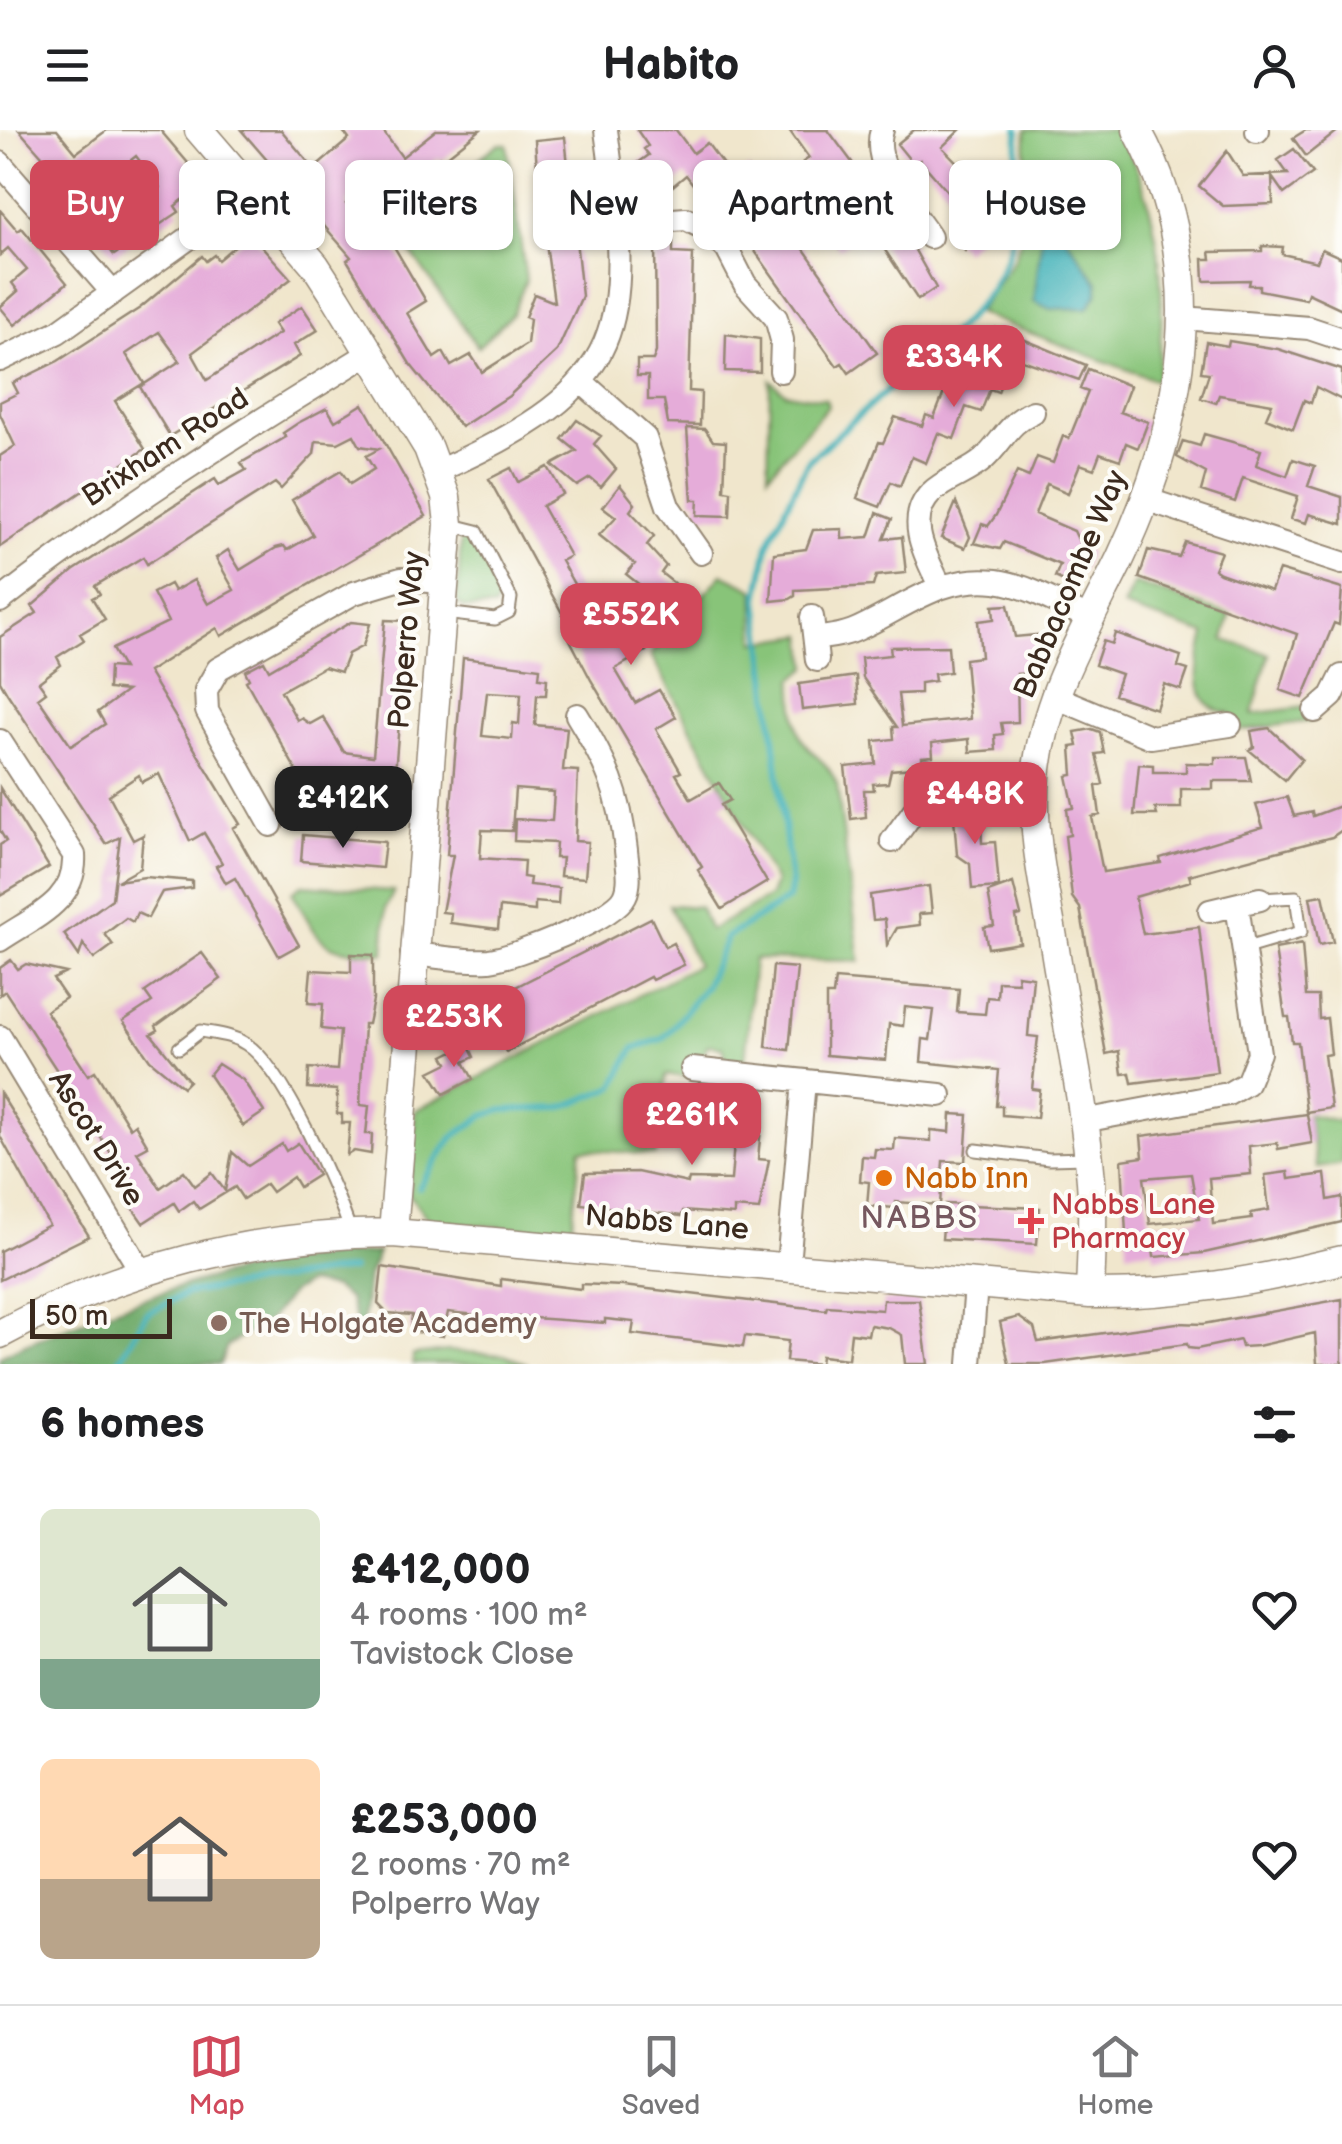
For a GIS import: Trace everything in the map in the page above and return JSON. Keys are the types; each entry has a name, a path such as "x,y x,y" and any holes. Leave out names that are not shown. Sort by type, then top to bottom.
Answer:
{"street":[{"name":"Polperro Way","path":"199,130 225,160"},
{"path":"606,130 610,160"},
{"path":"882,130 879,154 885,168 930,237"},
{"path":"1137,130 1174,227 1183,318 1309,328 1342,339"},
{"path":"0,163 113,293"},
{"path":"673,220 686,219 708,230 727,250 745,284 776,318 789,362"},
{"path":"0,360 58,332 179,245"},
{"name":"Polperro Way","path":"302,250 370,353 438,471 449,524 393,1232"},
{"path":"438,471 538,422 582,382 612,324 619,292 618,250"},
{"name":"Babbacombe Way","path":"1090,1294 1089,1158 1038,852 1036,781 1053,696 1145,499 1166,438 1180,378 1183,318"},
{"name":"Brixham Road","path":"0,602 90,531 191,462 370,353"},
{"path":"582,382 645,438 668,506 701,553"},
{"path":"940,586 919,540 918,515 930,493 983,460 1015,419 1033,412"},
{"path":"1145,499 1342,562"},
{"path":"271,826 208,711 206,690 218,669 354,593 401,580 444,582"},
{"path":"815,639 850,632 940,586 998,581 1089,618"},
{"path":"1316,711 1332,696 1342,676"},
{"path":"1053,696 1151,737 1230,725"},
{"path":"412,954 486,960 512,956 604,914 625,897 629,878 620,799 610,772 576,715"},
{"path":"0,741 74,856 75,878 61,900 0,940"},
{"path":"892,841 902,833 924,797 954,776 1036,781"},
{"path":"1210,911 1260,899"},
{"path":"1083,1122 1228,1094 1247,1083 1259,1053 1237,905"},
{"name":"Ascot Drive","path":"0,1037 141,1271"},
{"path":"706,1063 804,1081 940,1095"},
{"path":"788,1265 804,1081"},
{"name":"Nabbs Lane","path":"0,1334 47,1309 187,1256 282,1238 351,1233 393,1232 1090,1294 1180,1292 1249,1284 1342,1260"},
{"path":"970,1364 976,1284"}],"lane":[{"path":"442,613 495,619 509,612 511,598 477,531 449,524"},
{"path":"1243,949 1302,932 1296,897 1260,899"},
{"path":"179,1048 202,1032 227,1035 249,1046 300,1118 351,1233"},
{"path":"976,1150 1050,1159 1089,1158"}],"green space":[{"path":"1026,130 1116,130 1132,158 1153,219 1162,317 1157,381 977,313 1017,250 1121,250 1121,160 1025,160"},
{"path":"498,144 507,144 509,160 478,160"},
{"path":"513,187 526,280 512,314 478,347 409,250 513,250"},
{"path":"770,380 786,393 826,399 828,406 768,475"},
{"path":"461,538 473,541 500,594 494,608 464,608 457,602"},
{"path":"722,574 754,589 756,642 804,635 808,667 793,679 796,720 800,736 837,785 860,961 754,959 745,1061 726,1059 723,1047 708,1045 701,1057 690,1057 687,1077 666,1075 655,1155 581,1149 571,1232 430,1222 409,1194 415,1111 697,965 669,905 699,907 710,930 770,896 775,882 651,655"},
{"path":"1134,583 1230,615 1224,640 1269,654 1252,714 1305,707 1311,721 1237,731 1230,713 1217,710 1202,694 1199,670 1205,634 1123,607"},
{"path":"302,885 394,891 386,907 384,953 346,950 325,942 292,892"},
{"path":"1307,1114 1342,1122 1342,1164 1317,1168"},
{"name":"The Holgate Academy","path":"378,1252 368,1276 361,1340 349,1299 334,1288 308,1283 291,1293 270,1319 227,1346 220,1364 0,1364 0,1356 23,1345 196,1282 284,1262"},
{"path":"448,1351 504,1355 528,1364 413,1364 413,1355"}],"water":[{"path":"1040,250 1075,250 1098,283 1098,293 1088,308 1050,309 1034,301"}],"building":[{"path":"19,130 57,130 76,153 107,130 160,130 185,160 179,160 179,203 175,206 179,212 159,225 159,160 139,160 136,156 131,160 46,160"},
{"path":"241,130 281,130 306,160 267,160"},
{"path":"342,130 382,130 402,157 436,130 480,130 442,160 345,160 345,250 396,250 426,301 407,313 434,358 443,352 451,366 471,355 482,372 527,344 530,319 525,317 534,294 554,302 547,250 577,250 582,296 557,351 509,396 461,427 410,364 347,260 351,257 325,227 324,160 349,139"},
{"path":"637,130 676,130 693,153 707,143 720,160 693,160 693,184 686,175 673,186 673,160 642,160 649,155 644,149 648,146"},
{"path":"789,130 828,130 850,160 806,160 809,158"},
{"path":"914,130 960,130 942,147 955,160 949,160 949,193 929,170 929,160 910,160 897,144"},
{"path":"1306,130 1339,130 1306,156 1293,138"},
{"path":"565,137 567,160 536,160 535,140"},
{"path":"1294,149 1313,173 1284,194 1272,177 1273,204 1223,206 1199,186 1227,151 1243,176 1288,174 1278,160"},
{"path":"0,210 18,231 22,228 30,238 30,250 40,250 67,283 15,325 0,307 18,291 12,283 27,270 8,248 0,255"},
{"path":"1262,246 1283,247 1282,254 1317,262 1322,249 1342,258 1342,309 1308,293 1306,299 1259,290 1259,285 1249,285 1250,280 1204,281 1203,259 1211,259 1210,252 1262,251"},
{"path":"230,250 265,250 291,279 192,353 207,380 280,333 274,324 302,306 318,330 294,345 300,356 170,436 140,387 180,361 159,332 126,354 144,383 115,401 145,449 0,547 0,456 15,446 0,414 0,402 18,393 13,383 58,361 140,308 202,256 206,261 214,255 218,260"},
{"path":"655,250 693,254 689,391 701,392 700,425 668,424 664,400 648,400 648,376 637,376 637,360 653,360"},
{"path":"754,250 805,250 877,353 849,373 842,363 837,366"},
{"path":"885,250 915,250 936,288 918,300"},
{"path":"996,328 1086,365 1079,380 1011,356 998,392 990,389 981,412 966,407 954,439 938,433 926,463 912,457 900,486 891,482 880,507 857,498 879,442 883,443 895,417 922,426 926,415 934,418 949,380 961,384 974,353 986,357"},
{"path":"726,334 760,339 760,372 725,371"},
{"path":"1229,341 1278,349 1342,370 1342,400 1316,387 1311,403 1304,400 1293,429 1266,418 1272,404 1219,395 1216,403 1201,398 1209,373 1201,372 1206,342 1228,346"},
{"path":"1088,369 1130,386 1120,412 1148,422 1138,448 1126,443 1120,460 1100,453 1094,469 1080,464 1068,493 1047,484 1035,514 1074,531 1082,548 1090,551 1081,575 1073,572 1068,583 1055,577 1060,565 1004,542 1000,549 974,543 982,524 988,526 996,515 1017,472 1029,477 1037,457 1053,463 1063,436 1069,439 1088,392 1080,389"},
{"path":"363,404 426,516 221,636 217,628 148,672 240,824 233,828 299,945 279,956 235,878 226,883 216,866 222,863 204,833 190,841 159,774 142,782 139,775 109,795 133,840 143,835 140,868 117,881 145,877 192,881 192,888 162,892 148,918 137,913 133,922 126,918 105,934 113,945 94,959 83,944 79,956 64,934 112,899 120,837 106,844 7,693 0,681 0,637 37,613 32,606 73,571 215,479 219,485 246,470 241,463 286,437 283,433 298,423 327,408 335,421","holes":["354,435 360,446 379,449 366,456 374,469 350,484 341,471 292,500 313,535 287,550 284,546 276,548 240,570 228,550 216,558 234,590 208,604 194,580 174,591 170,584 153,593 168,622 112,649 123,668 109,667 108,689 127,691 98,712 105,724 71,746 38,698 46,692 39,682 61,665 57,657 84,640 80,634 105,619 92,598 100,594 95,586 143,557 147,564 275,483 281,489 314,454 316,441 338,443"]},
{"path":"577,420 601,436 594,444 616,469 601,487 590,478 577,486 552,465 577,451 562,439"},
{"path":"687,428 705,429 713,441 726,442 724,490 731,491 730,516 697,515 698,500 692,500"},
{"path":"1204,434 1261,450 1256,465 1287,476 1293,459 1315,466 1308,486 1342,497 1342,524 1309,514 1306,523 1291,519 1298,496 1243,478 1235,502 1201,491 1206,473 1177,457 1183,441 1200,446"},
{"path":"548,467 563,494 542,506 570,556 561,561 583,600 588,597 597,614 641,586 626,574 635,564 599,535 616,517 603,507 620,485 635,504 630,511 654,536 647,545 666,566 661,573 685,592 677,601 678,625 658,608 637,633 646,651 615,669 635,703 659,690 676,717 656,729 681,772 676,774 691,799 719,783 730,800 721,805 767,882 722,909 698,870 702,867 591,680 570,640 575,637 489,479 511,468 518,482"},
{"path":"956,502 970,537 965,548 941,538"},
{"path":"877,513 892,519 884,539 902,537 906,573 876,576 873,586 795,590 790,599 771,601 774,553 806,549 813,530 842,529 842,539 869,537"},
{"path":"1185,542 1221,552 1214,569 1220,573 1271,591 1279,570 1342,589 1339,625 1334,623 1303,698 1280,690 1297,634 1139,578 1148,550 1179,557"},
{"path":"1008,605 1015,637 1037,635 1035,673 1017,674 1018,722 1001,723 1003,734 995,735 996,750 970,752 969,739 932,743 933,756 922,757 923,767 891,770 888,783 873,784 874,790 864,790 866,817 851,819 845,767 876,764 874,741 894,739 893,727 897,727 863,678 861,658 891,655 890,647 948,646 950,672 934,674 935,681 920,683 920,693 898,694 902,726 970,719 965,659 981,657 978,621 994,619 993,606"},
{"path":"385,620 407,621 391,824 375,823 376,812 359,811 345,796 319,811 246,681 249,679 245,671 264,661 269,670 351,622 370,624 363,646 348,654 341,672 324,667 281,691 297,720 301,718 310,724 323,717 344,752 373,756"},
{"path":"1115,633 1181,656 1178,667 1188,670 1181,690 1164,684 1156,709 1114,695 1121,674 1095,665 1103,641 1112,644"},
{"path":"463,658 540,668 539,678 547,679 546,695 537,695 535,725 567,728 563,770 578,771 575,841 588,842 585,878 560,876 562,858 555,858 556,843 514,841 515,819 552,821 554,792 515,789 512,831 482,830 480,858 524,861 523,877 530,878 529,885 559,888 558,904 535,902 535,911 500,907 498,929 450,923 451,913 442,912 453,855 447,855","holes":["487,692 521,694 519,724 513,723 512,739 482,736"]},
{"path":"856,676 858,704 802,710 799,684"},
{"path":"1269,728 1302,759 1285,780 1249,750 1254,747 1251,731"},
{"path":"1075,732 1100,732 1104,753 1096,754 1103,784 1096,786 1100,815 1092,817 1103,872 1161,863 1160,858 1263,827 1256,805 1287,797 1294,816 1312,812 1313,816 1342,805 1342,830 1332,837 1189,875 1191,881 1135,897 1143,934 1199,927 1217,1072 1132,1083 1130,1073 1122,1074 1119,1051 1106,1054 1080,908 1072,897 1065,836 1070,835 1067,809 1074,808 1067,776 1073,775 1071,747 1078,746"},
{"path":"1215,757 1246,757 1251,781 1213,781 1213,789 1181,789 1181,808 1155,808 1157,815 1134,815 1139,764 1153,765 1153,772 1186,772 1186,763 1215,764"},
{"path":"0,788 49,867 0,896 0,845 6,841 0,831"},
{"path":"980,803 982,843 995,842 999,887 972,889 970,864 957,855 953,805"},
{"path":"303,835 385,842 382,868 301,861"},
{"path":"1013,883 1021,915 1016,916 1020,943 988,948 984,927 994,926 988,892"},
{"path":"929,886 932,913 919,914 920,925 897,928 887,945 885,919 873,920 870,895"},
{"path":"1323,895 1333,942 1319,945 1310,897"},
{"path":"651,918 665,947 673,943 684,965 652,980 650,977 506,1052 495,1031 504,1026 490,1000"},
{"path":"1302,944 1306,996 1318,996 1319,1019 1327,1018 1331,1054 1324,1055 1331,1108 1306,1112 1298,1042 1292,1042 1289,1017 1285,1017 1275,949"},
{"path":"202,953 221,979 156,1026 158,1030 151,1034 189,1081 183,1087 150,1060 123,1021 152,1002 145,992"},
{"path":"351,954 373,955 373,1000 368,1024 364,1024 360,1105 369,1106 366,1134 372,1134 371,1154 354,1151 347,1155 350,1123 342,1123 342,1114 337,1114 337,1090 308,1088 309,1068 337,1070 340,1031 321,1029 323,1004 308,1003 311,970 351,972"},
{"path":"11,960 18,969 26,964 66,973 53,979 66,998 46,1011 88,1075 95,1071 130,1128 135,1124 148,1146 137,1152 160,1188 184,1171 195,1186 212,1173 225,1191 232,1152 248,1166 282,1144 286,1151 298,1143 318,1175 299,1187 293,1177 272,1192 266,1184 243,1199 235,1187 199,1209 193,1201 179,1211 174,1203 143,1223 129,1203 139,1196 5,991 0,995 0,968"},
{"path":"773,966 797,968 789,1050 766,1047"},
{"path":"1017,975 1033,977 1028,1036 1038,1037 1032,1089 1040,1090 1037,1118 1002,1115 1002,1106 996,1106 999,1070 921,1062 923,1039 930,1040 934,1010 905,1007 903,1026 889,1024 886,1060 826,1055 826,995 833,995 835,979 959,989 957,1012 985,1014 987,997 997,998 998,981 1018,982"},
{"path":"459,989 473,1010 450,1021 438,999"},
{"path":"468,1044 474,1057 464,1062 473,1079 444,1094 430,1072 448,1063 444,1056"},
{"path":"218,1064 243,1080 264,1112 243,1126 209,1075"},
{"path":"0,1093 89,1236 0,1280 0,1251 49,1225 0,1136"},
{"path":"667,1097 738,1101 738,1106 763,1108 758,1159 769,1160 759,1210 734,1208 734,1215 683,1211 682,1216 581,1204 585,1173 637,1172 688,1183 689,1179 731,1180 735,1130 664,1123"},
{"path":"951,1114 968,1115 965,1162 943,1161 940,1205 896,1202 896,1208 867,1206 869,1182 860,1181 862,1156 874,1157 875,1149 894,1150 895,1138 931,1141 931,1130 950,1132"},
{"path":"1307,1114 1312,1143 1278,1149 1277,1143 1249,1146 1251,1174 1209,1178 1213,1224 1252,1219 1251,1213 1269,1210 1265,1175 1288,1172 1289,1179 1325,1174 1328,1200 1342,1197 1342,1222 1204,1253 1154,1257 1153,1249 1127,1252 1122,1160 1143,1157 1141,1136","holes":["1191,1174 1199,1219 1150,1224 1144,1178"]},
{"path":"945,1204 1040,1208 1037,1244 942,1239"},
{"path":"382,1267 501,1286 501,1279 581,1289 581,1284 623,1286 826,1310 827,1306 882,1310 883,1300 919,1300 928,1364 905,1364 902,1335 870,1325 868,1335 851,1333 848,1359 821,1356 820,1364 786,1361 788,1341 745,1336 743,1347 632,1334 634,1322 605,1319 605,1323 518,1317 508,1318 507,1327 486,1329 477,1315 448,1312 443,1336 410,1331 412,1315 387,1313 378,1304"},
{"path":"1342,1299 1342,1364 1317,1364 1315,1333 1258,1346 1242,1347 1240,1340 1197,1349 1188,1348 1187,1344 1045,1364 1009,1364 1000,1322 1019,1317 1034,1328 1038,1342 1177,1323 1203,1324"}],"waterway":[{"path":"419,1188 452,1138 483,1116 502,1110 561,1108 614,1087 634,1048 662,1039 706,985 727,937 788,899 791,884 758,599 768,545 808,461 965,321 991,289 1007,257 1016,224 1018,130"},
{"path":"117,1364 147,1313 187,1293 352,1269"}],"place":[{"name":"Nabb Inn","path":"884,1178"},
{"name":"Nabbs Lane Pharmacy","path":"1031,1221"},
{"name":"The Holgate Academy","path":"219,1323"}],"district":[{"name":"NABBS","path":"920,1217"}]}
